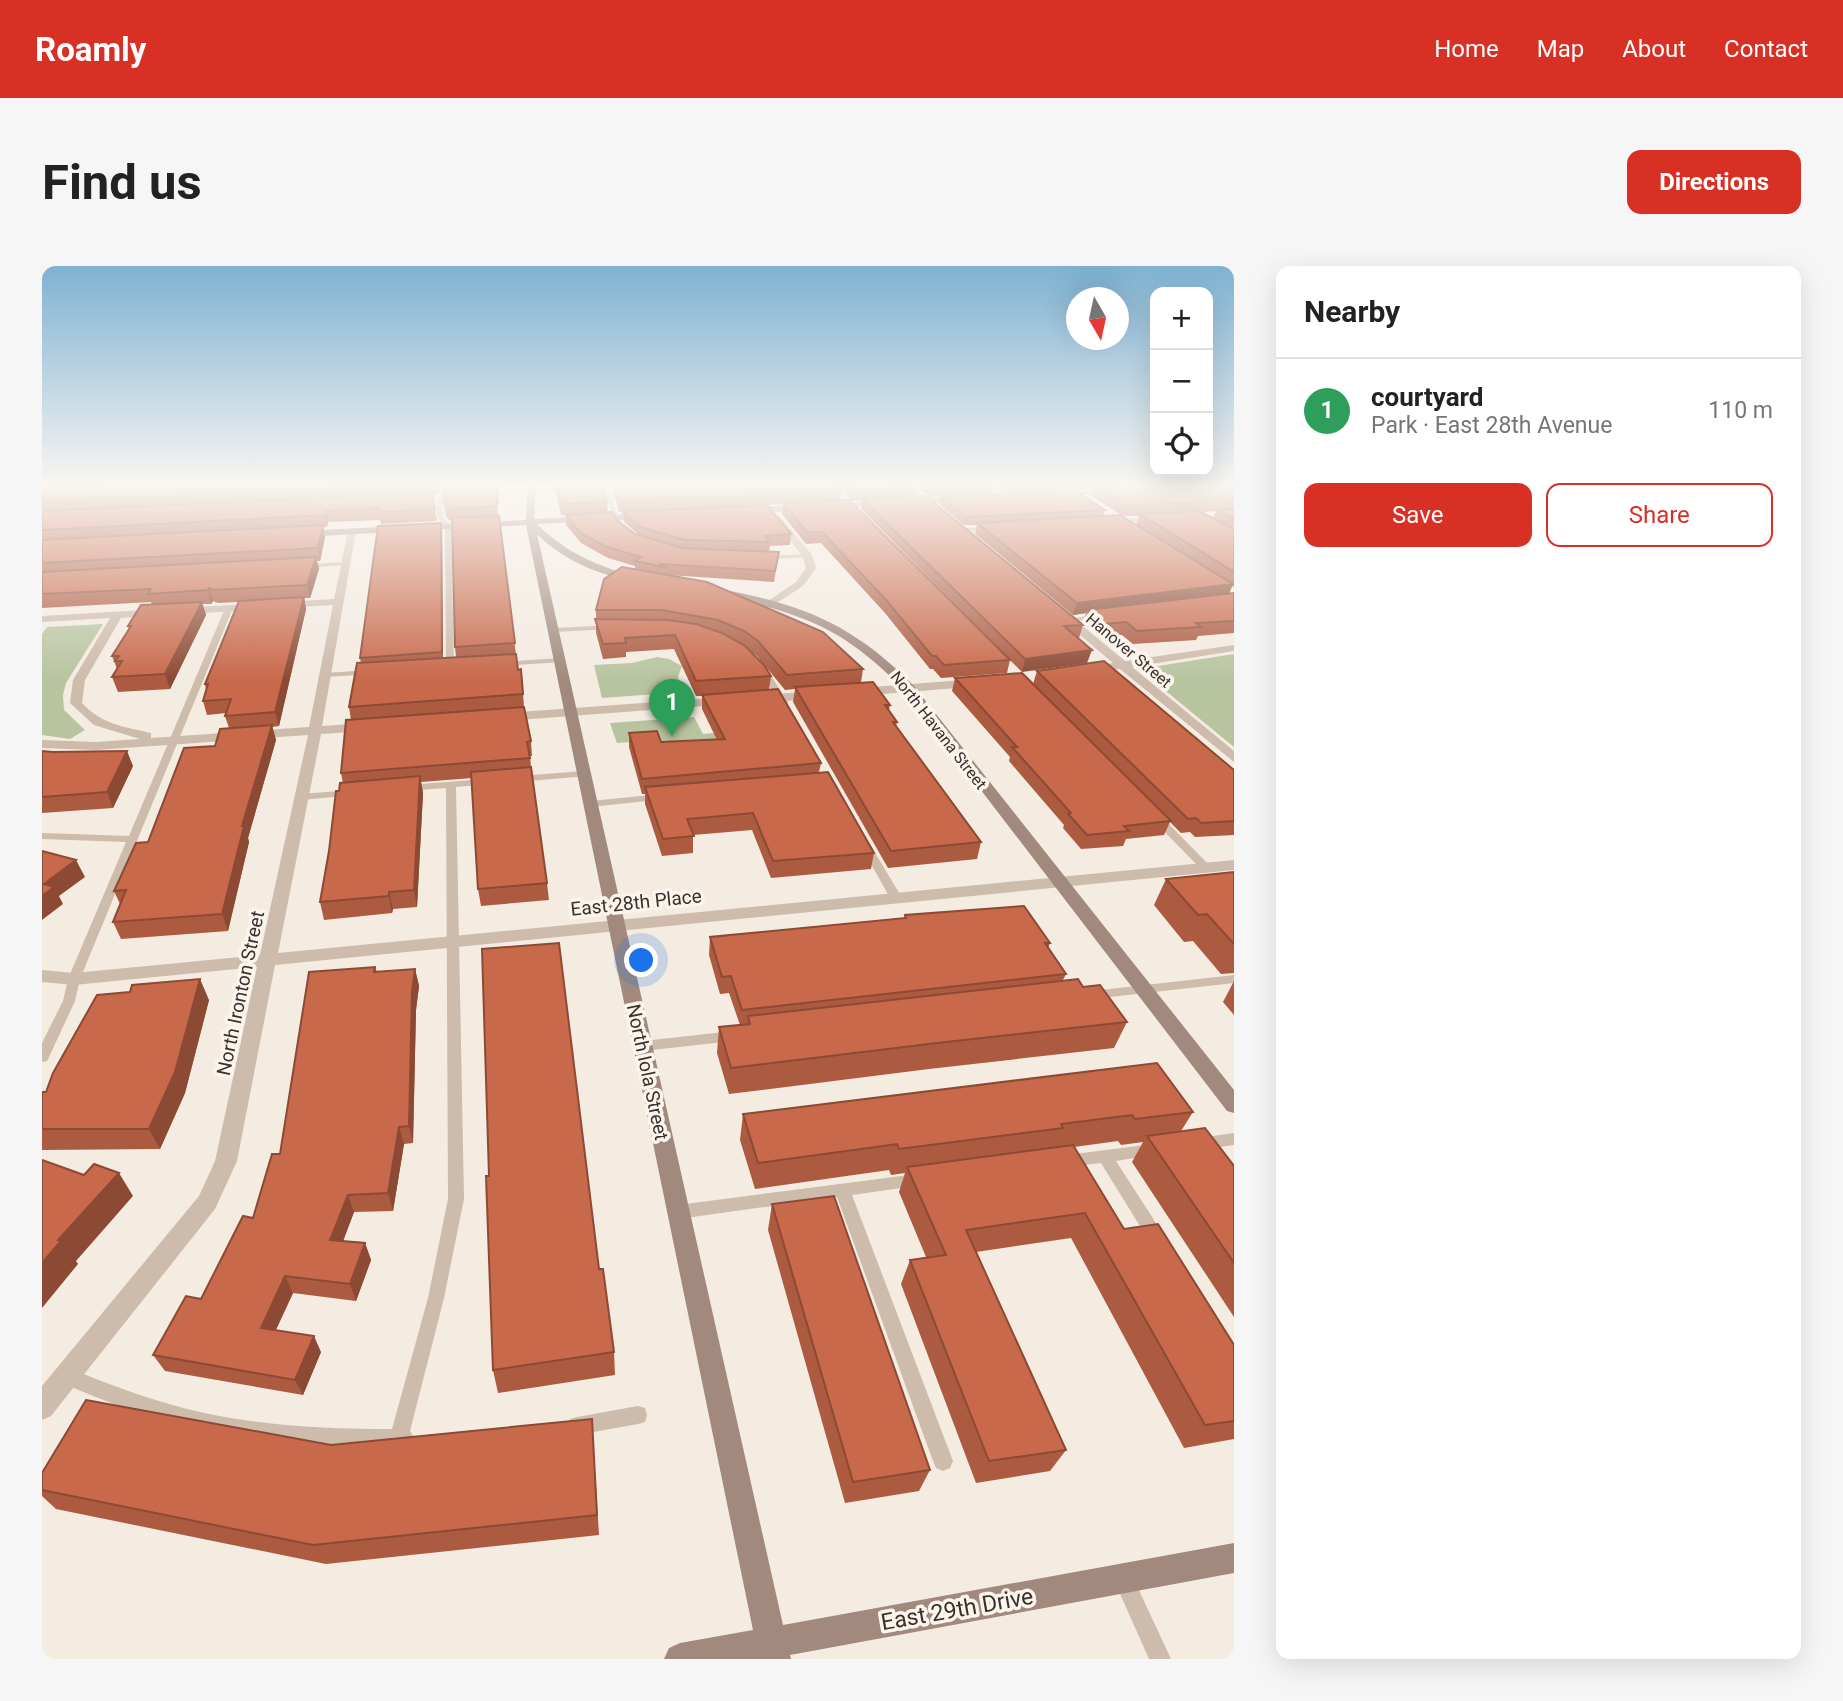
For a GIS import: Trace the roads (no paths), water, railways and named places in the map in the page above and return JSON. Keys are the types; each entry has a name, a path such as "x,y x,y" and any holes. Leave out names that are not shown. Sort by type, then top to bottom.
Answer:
{"street":[{"name":"North Ironton Street","path":"42,1407 207,1202 226,1161 302,797 349,550"},
{"name":"North Iola Street","path":"536,550 773,1651"},
{"path":"561,550 580,563 652,583"},
{"path":"772,603 808,577 811,568 803,550"},
{"name":"North Havana Street","path":"702,589 800,611 849,634 883,660 908,688 1234,1105"},
{"path":"42,620 338,601"},
{"name":"Hanover Street","path":"1049,604 1234,758"},
{"path":"117,615 79,680 76,703 85,715 101,725 128,733 173,740"},
{"path":"1072,673 1234,648"},
{"path":"754,699 784,703 840,693 992,682"},
{"path":"486,718 740,700"},
{"path":"60,747 78,741 101,725"},
{"path":"42,744 60,747 377,726"},
{"name":"East 28th Place","path":"42,976 74,979 1234,865"},
{"name":"East 29th Drive","path":"680,1659 773,1651 1123,1578 1234,1558"}],"lane":[{"path":"448,550 450,667"},
{"path":"750,558 807,555"},
{"path":"299,566 346,564"},
{"path":"42,1057 69,1001 74,979 229,608"},
{"path":"1069,620 1112,614"},
{"path":"554,630 627,626"},
{"path":"488,665 560,660"},
{"path":"753,661 761,667 784,703"},
{"path":"437,668 463,666"},
{"path":"325,676 385,671"},
{"path":"395,789 584,774"},
{"path":"399,1438 436,1298 456,1199 450,785"},
{"path":"302,797 368,792"},
{"path":"591,804 669,797"},
{"path":"1147,808 1206,868"},
{"path":"42,836 132,839"},
{"path":"862,841 896,898"},
{"path":"1080,996 1234,979"},
{"path":"643,1046 751,1034"},
{"path":"1050,1163 1234,1139"},
{"path":"1105,1156 1162,1248"},
{"path":"678,1212 939,1178"},
{"path":"842,1190 943,1461"},
{"path":"68,1377 143,1405 215,1424 288,1434 423,1438"},
{"path":"564,1428 638,1415"},
{"path":"1123,1578 1160,1659"}],"place":[{"name":"courtyard","path":"672,737"}]}
